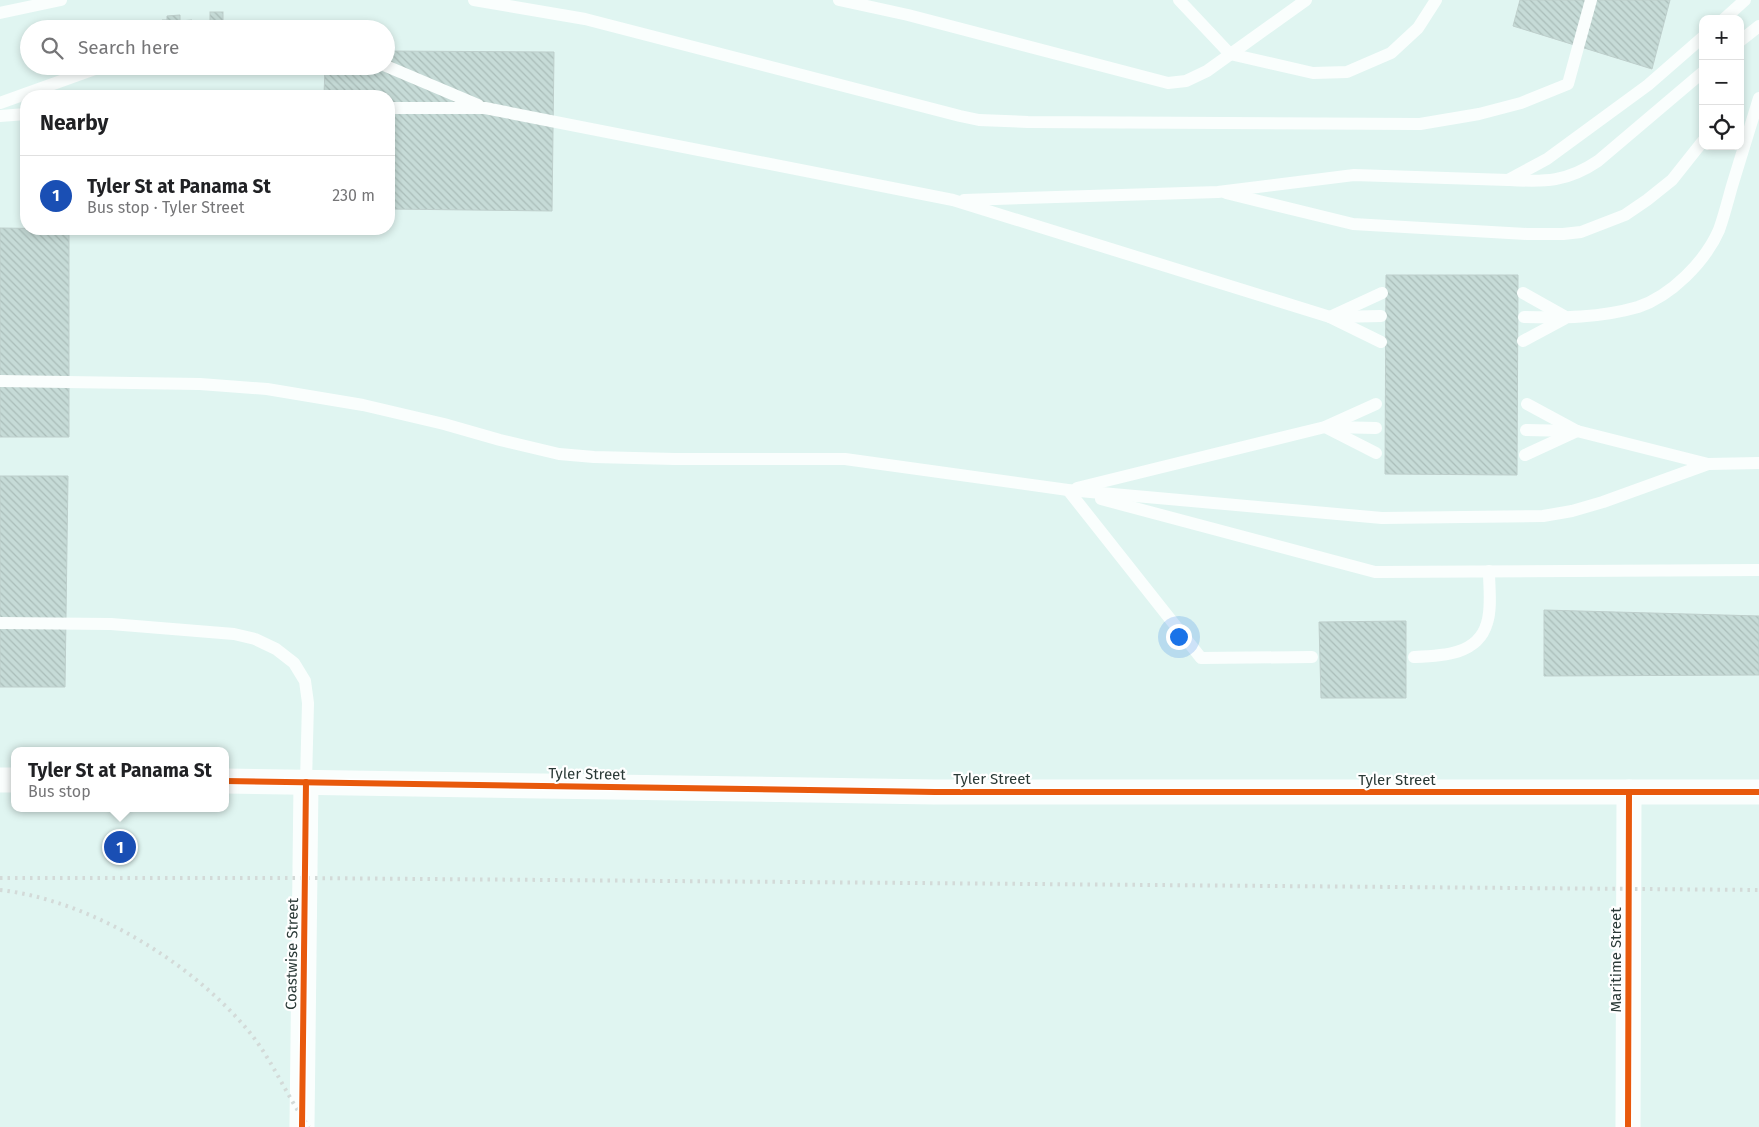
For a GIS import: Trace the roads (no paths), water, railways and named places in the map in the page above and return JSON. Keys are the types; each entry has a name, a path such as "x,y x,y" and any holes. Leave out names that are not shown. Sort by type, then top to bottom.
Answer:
{"street":[{"name":"Tyler Street","path":"229,781 935,792 1759,792"},
{"name":"Coastwise Street","path":"302,1127 306,782"},
{"name":"Maritime Street","path":"1628,792 1628,1127"}],"lane":[{"path":"0,13 61,0"},
{"path":"474,0 585,19 979,120 1028,122 1420,124 1479,114 1521,103 1568,84 1591,0"},
{"path":"839,0 908,15 1168,83 1186,81 1207,71 1306,0"},
{"path":"1179,0 1230,54 1313,74 1346,72 1391,54 1418,28 1436,0"},
{"path":"1728,15 1745,0"},
{"path":"1744,38 1759,26"},
{"path":"1508,180 1547,159 1648,85 1699,41"},
{"path":"395,70 484,108"},
{"path":"36,90 77,75"},
{"path":"953,200 1218,192 1354,175 1553,181 1584,171 1598,162 1699,75"},
{"path":"0,103 20,96"},
{"path":"1524,318 1566,318 1610,313 1639,306 1661,296 1682,280 1704,254 1718,230 1759,98"},
{"path":"395,108 484,108 953,200 1330,317 1381,342"},
{"path":"0,116 20,114"},
{"path":"1218,192 1353,224 1527,234 1563,234 1581,232 1625,215 1672,180 1699,146"},
{"path":"1330,317 1382,293"},
{"path":"1523,293 1566,318"},
{"path":"1330,317 1381,316"},
{"path":"1523,341 1566,318"},
{"path":"0,381 200,384 267,390 363,405 559,454 675,459 845,459 1068,490 1382,518 1543,516 1572,511 1603,502 1708,464"},
{"path":"1068,490 1325,428 1376,404"},
{"path":"1527,404 1577,431"},
{"path":"1325,428 1376,428"},
{"path":"1325,428 1376,453"},
{"path":"1526,430 1577,431 1708,464 1759,463"},
{"path":"1525,455 1577,431"},
{"path":"1068,490 1375,572 1759,570"},
{"path":"1068,490 1201,658 1312,657"},
{"path":"1414,657 1445,655 1460,651 1472,645 1480,637 1487,624 1489,611 1489,572"},
{"path":"0,623 111,624 234,634 255,639 276,649 294,663 305,681 308,703 306,782"}],"railway":[{"path":"0,878 306,878 1759,890"},
{"path":"0,890 34,896 68,906 102,920 167,958 196,980 223,1003 246,1028 271,1064 309,1127"}],"place":[{"name":"Tyler St at Panama St","path":"120,847"}]}
